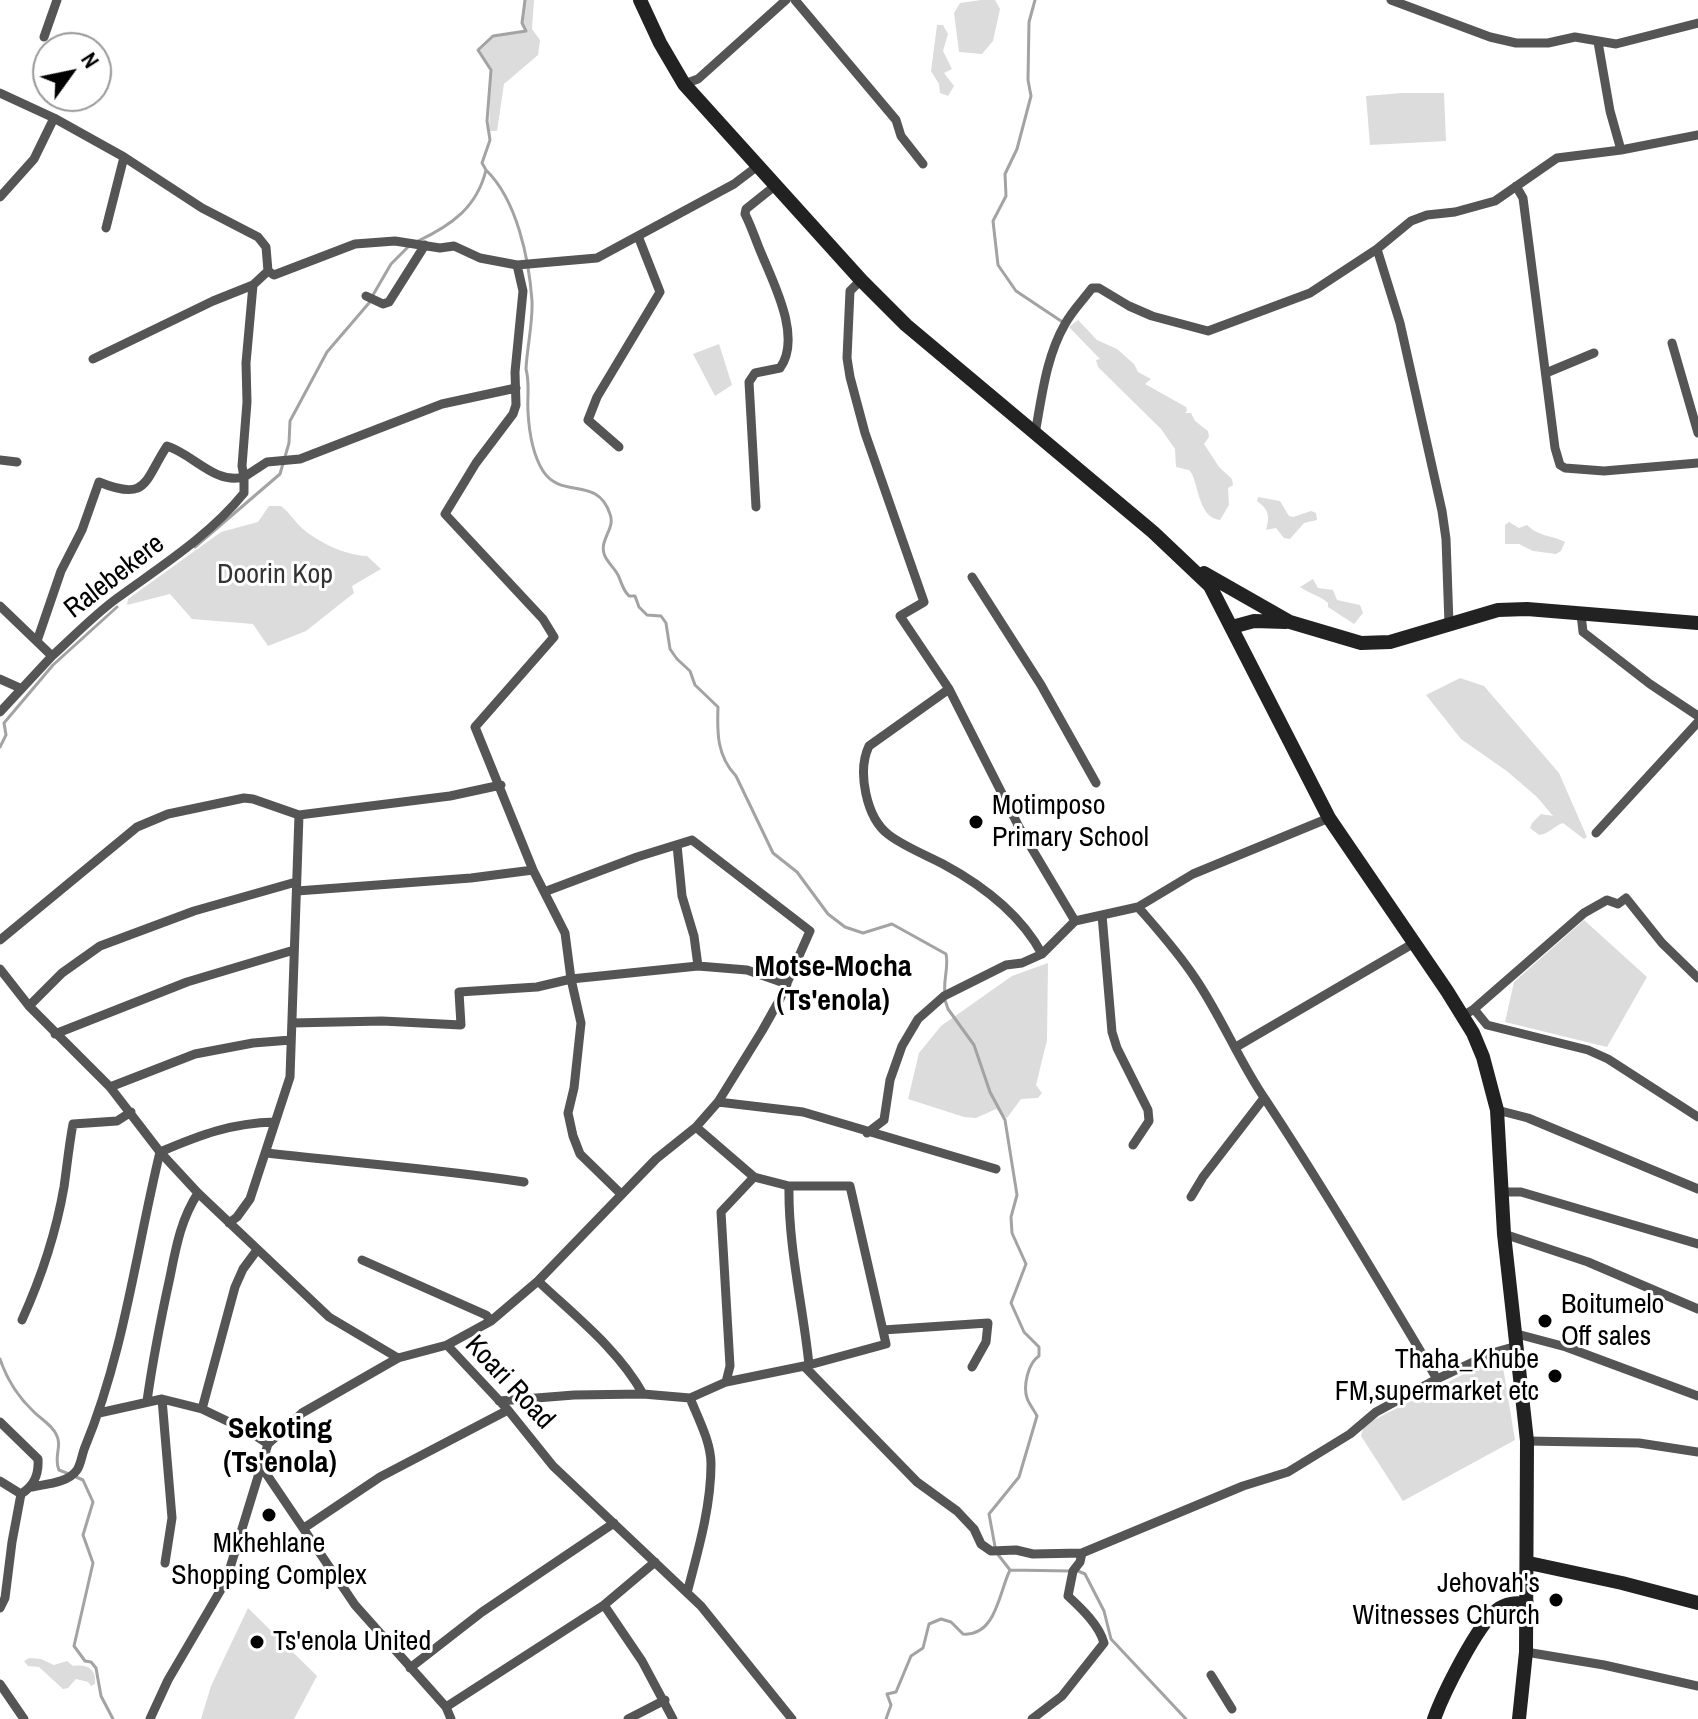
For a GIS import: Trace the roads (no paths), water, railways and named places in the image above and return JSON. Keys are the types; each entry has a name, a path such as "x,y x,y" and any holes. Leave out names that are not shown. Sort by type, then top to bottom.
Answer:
{"main road":[{"path":"640,0 684,84 861,280 906,325 1193,568 1210,586 1329,818 1414,943 1468,1012 1497,1110 1504,1234 1527,1441 1529,1563 1526,1652 1519,1719"},
{"path":"1193,568 1290,622 1361,643 1390,642 1498,610 1527,609 1698,623"},
{"path":"1229,620 1242,607 1265,609"},
{"path":"1229,620 1290,622"},
{"path":"1529,1563 1698,1603"},
{"path":"1434,1719 1489,1618 1511,1603 1527,1603"}],"street":[{"path":"46,32 57,0"},
{"path":"684,84 698,79 786,0"},
{"path":"795,0 896,120 901,136 923,164"},
{"path":"1391,0 1490,37 1516,43 1548,43 1575,37 1616,44 1698,23"},
{"path":"1598,42 1610,111 1621,150"},
{"path":"0,93 54,118 124,157 202,208 258,237 266,247 268,271"},
{"path":"0,197 34,159 54,118"},
{"path":"1035,434 1043,385 1053,352 1065,324 1092,288 1099,288 1152,316 1208,331 1310,293 1377,249 1411,221 1495,201 1557,158 1621,150 1698,135"},
{"path":"106,228 124,157"},
{"path":"268,271 274,275 355,244 395,241 440,248 454,246 480,258 520,265 597,258 734,184 759,165"},
{"path":"756,507 749,382 755,373 780,368 785,361 787,338 782,301 745,214 746,209 776,185"},
{"path":"1516,186 1523,198 1555,448 1560,465 1604,471 1698,463"},
{"path":"619,447 588,420 597,397 660,292 638,236"},
{"path":"366,296 383,304 389,302 425,245"},
{"path":"1377,249 1400,323 1442,511 1449,624"},
{"path":"520,265 523,291 513,414 476,463 445,514 543,619 554,637 475,727 533,870 565,933 581,1023 568,1113 580,1154 620,1193"},
{"path":"93,359 253,285 268,271"},
{"path":"861,280 850,291 847,358 850,377 865,433 924,602 900,616 949,689 1019,827 1075,921"},
{"path":"244,477 246,363 253,285"},
{"path":"1672,343 1698,433"},
{"path":"1546,373 1594,353"},
{"path":"37,641 61,571 82,530 99,482 121,491 138,489 149,479 167,446 232,480 244,477 267,462 300,459 442,404 516,388"},
{"path":"0,460 17,462"},
{"name":"Ralebekere","path":"0,606 52,656 113,601 206,532 244,493 244,477"},
{"path":"972,577 1041,685 1096,783"},
{"path":"1581,614 1583,632 1650,684 1698,716"},
{"path":"0,712 52,656"},
{"path":"0,679 20,688"},
{"path":"949,689 869,746 863,759 867,802 887,834 948,867 1003,904 1042,954"},
{"path":"1596,833 1698,722"},
{"path":"0,940 137,827 168,814 244,798 299,815 450,796 501,785"},
{"path":"229,1223 250,1199 290,1077 299,815"},
{"path":"867,1133 884,1120 890,1080 902,1046 918,1019 944,996 1006,965 1022,963 1042,954 1075,921 1138,907 1193,874 1329,818"},
{"path":"447,1345 491,1321 538,1281 620,1193 696,1127 718,1102 762,1031 810,931 692,840 544,892"},
{"path":"677,845 682,896 694,936 698,966"},
{"path":"29,1006 62,973 100,946 194,911 297,887 471,878 533,870"},
{"path":"1698,978 1662,943 1626,898 1618,904 1607,900 1584,913 1468,1012 1487,1025 1588,1050 1608,1059 1698,1117"},
{"path":"1138,907 1172,945 1196,979 1264,1098 1356,1242 1437,1379"},
{"path":"1102,915 1112,1032 1148,1110 1149,1121 1133,1145"},
{"path":"1236,1047 1414,943"},
{"path":"55,1034 187,982 294,950"},
{"path":"292,1023 382,1021 461,1025 459,992 537,987 571,979 698,966 747,970 787,984"},
{"path":"0,969 55,1034 110,1087 160,1152 198,1193 329,1317 398,1358"},
{"path":"110,1087 195,1054 253,1043 291,1040"},
{"path":"1191,1197 1264,1098"},
{"path":"718,1102 785,1108 996,1169"},
{"path":"1497,1110 1528,1118 1698,1189"},
{"path":"22,1320 38,1285 50,1245 64,1186 73,1124 117,1121 131,1112"},
{"path":"160,1152 207,1132 244,1123 275,1122"},
{"path":"499,1401 574,1395 643,1394 690,1398 726,1382 806,1366 886,1344 850,1186 789,1186 754,1177 696,1127"},
{"path":"0,1608 5,1598 21,1494 32,1487 64,1479 79,1468 99,1413 125,1321 140,1235 160,1152"},
{"path":"267,1153 451,1171 524,1182"},
{"path":"726,1382 730,1366 721,1212 754,1177"},
{"path":"789,1186 793,1259 806,1366 917,1482 957,1511 974,1529 981,1544 991,1551 1082,1553 1243,1486 1288,1472 1350,1434 1376,1412 1517,1340 1566,1347 1698,1396"},
{"path":"1502,1192 1521,1192 1698,1244"},
{"path":"147,1401 154,1349 174,1254 188,1208 198,1193"},
{"path":"1504,1234 1588,1262 1698,1309"},
{"path":"202,1409 235,1287 257,1250"},
{"path":"362,1260 486,1315 491,1321"},
{"path":"538,1281 603,1342 634,1378 643,1394"},
{"path":"883,1330 988,1323 986,1342 972,1367"},
{"name":"Koari Road","path":"268,1444 302,1413 398,1358 447,1345 508,1410 553,1466 687,1593 767,1685 792,1719"},
{"path":"687,1593 706,1513 711,1462 690,1398"},
{"path":"99,1413 162,1399 202,1409 268,1444 226,1581 168,1680 150,1719"},
{"path":"162,1399 172,1518 165,1563"},
{"path":"304,1528 380,1477 508,1410"},
{"path":"0,1422 38,1459 39,1470 32,1487"},
{"path":"1527,1441 1639,1443 1698,1452"},
{"path":"261,1466 355,1605 446,1707 451,1719"},
{"path":"0,1481 21,1494"},
{"path":"410,1668 482,1612 614,1523"},
{"path":"1032,1719 1062,1696 1104,1643 1101,1634 1068,1596 1073,1571 1082,1553"},
{"path":"446,1707 604,1605 655,1562"},
{"path":"604,1605 642,1661 673,1719"},
{"path":"1526,1652 1698,1686"},
{"path":"1211,1675 1232,1709"},
{"path":"0,1684 24,1719"},
{"path":"628,1719 665,1700"}],"waterway":[{"path":"418,241 461,213 482,183 486,170 482,163 490,140 487,121 491,70 478,50 493,36 526,31 522,23 525,0"},
{"path":"1035,0 1029,22 1028,80 1031,96 1017,149 1005,174 1006,196 993,221 998,265 1016,291 1064,323"},
{"path":"486,170 506,197 520,231 528,267 532,309 526,369 529,427 543,471 551,480 588,491 604,502 611,522 603,548 605,556 623,588 629,596 635,596 639,607 647,615 661,616 666,623 670,649 690,671 695,685 718,707 718,735 725,760 736,776 773,853 797,872 828,914 845,927 863,933 892,924 946,954 945,993"},
{"path":"373,295 391,264 408,247"},
{"path":"195,547 280,474 289,443 290,421 327,352 369,303"},
{"path":"0,747 6,735 4,723 53,665 117,607"},
{"path":"886,1719 891,1705 887,1694 896,1692 911,1656 923,1648 929,1624 941,1619 951,1622 963,1634 974,1633 983,1628 995,1611 1010,1570 996,1552 989,1514 1019,1477 1037,1416 1028,1400 1026,1387 1029,1369 1039,1356 1039,1347 1024,1332 1011,1303 1026,1264 1012,1233 1011,1217 1017,1195 1005,1120 990,1092 974,1045 945,1000"},
{"path":"0,1359 18,1394 54,1431 59,1443 59,1470 69,1474"},
{"path":"76,1477 83,1480 93,1502 83,1535 93,1563 74,1646 85,1661 96,1668 101,1696 113,1719"},
{"path":"1010,1570 1070,1571"},
{"path":"1078,1571 1085,1574 1104,1611 1111,1639 1186,1719"}],"place":[{"name":"Motimposo Primary School","path":"976,822"},
{"name":"Boitumelo Off sales","path":"1545,1321"},
{"name":"Thaha_Khube FM,supermarket etc","path":"1555,1376"},
{"name":"Mkhehlane Shopping Complex","path":"269,1515"},
{"name":"Jehovah's Witnesses Church","path":"1556,1600"},
{"name":"Ts'enola United","path":"257,1642"}],"district":[{"name":"Motse-Mocha (Ts'enola)","path":"833,985"},
{"name":"Sekoting (Ts'enola)","path":"280,1447"}],"park label":[{"name":"Doorin Kop","path":"275,575"}]}
